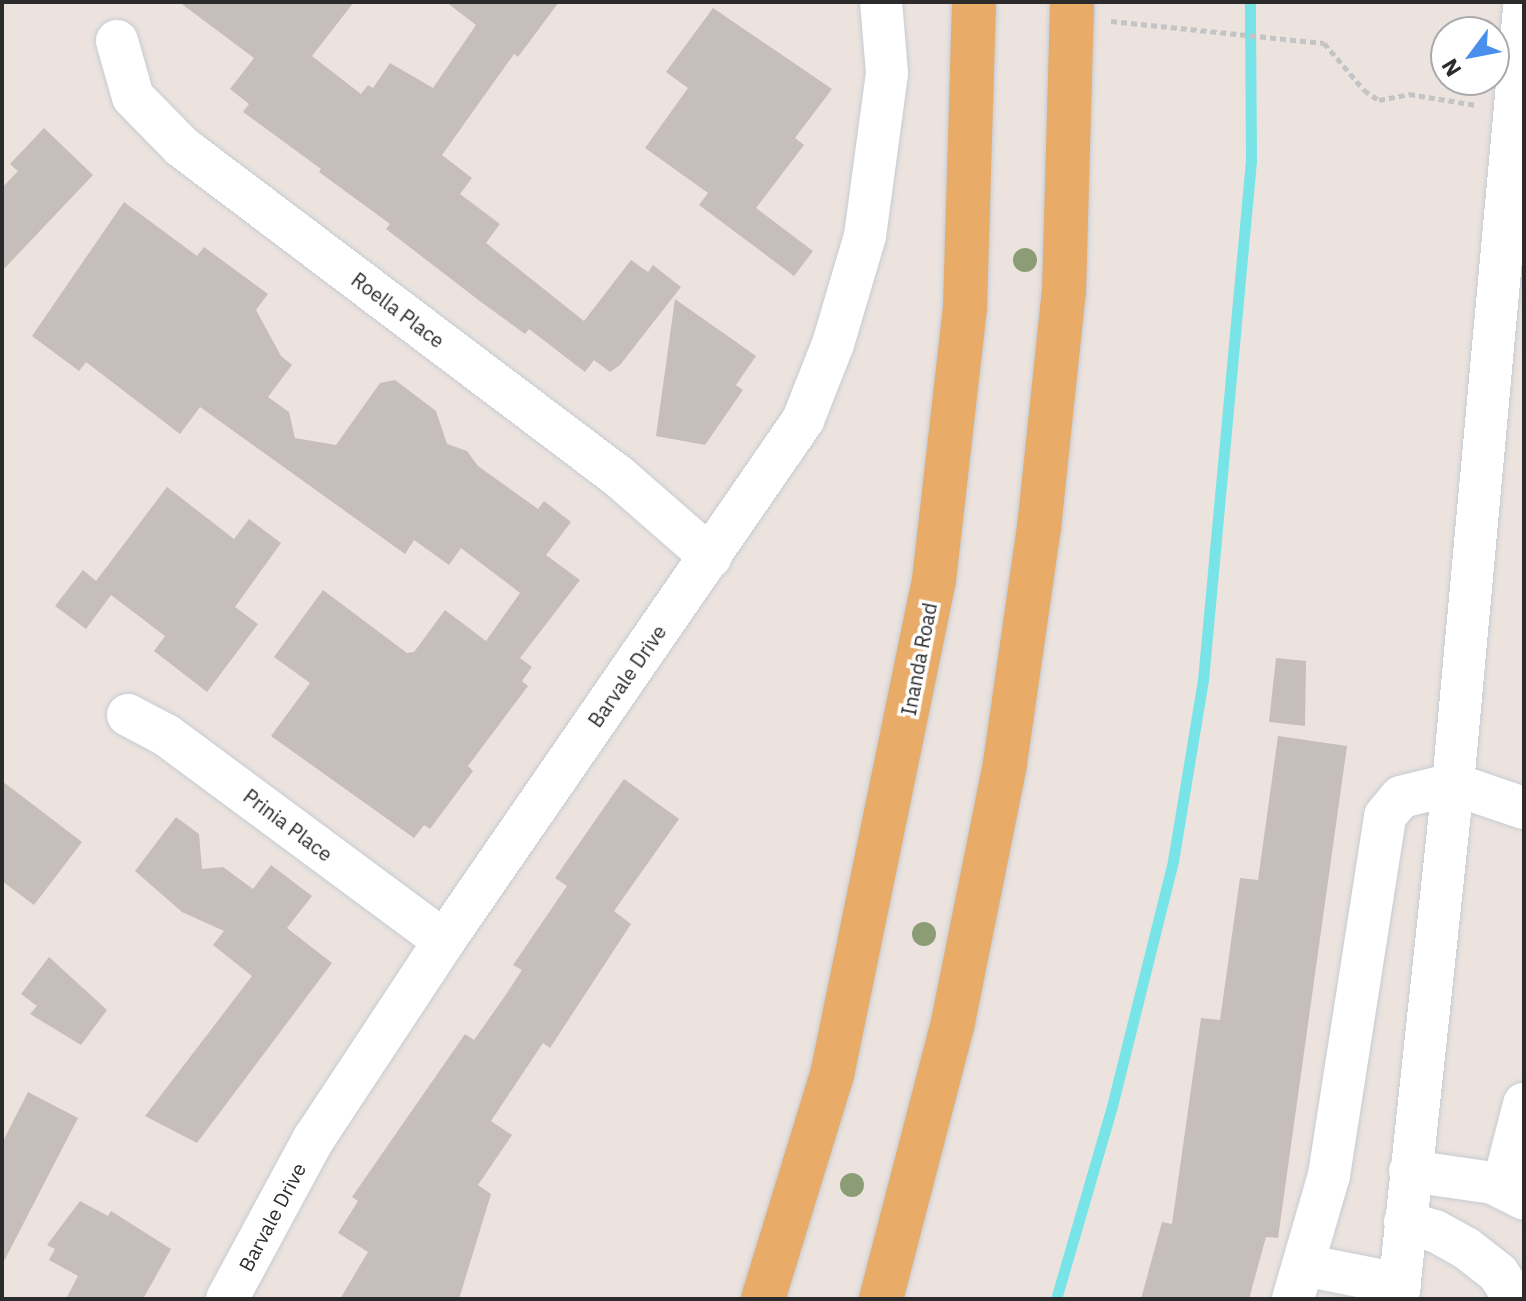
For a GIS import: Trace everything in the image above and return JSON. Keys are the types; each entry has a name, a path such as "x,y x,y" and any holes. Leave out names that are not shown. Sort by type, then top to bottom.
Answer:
{"main road":[{"name":"Inanda Road","path":"763,1299 832,1075 934,580 965,307 974,2"},
{"path":"881,1299 952,1027 1010,732 1064,292 1072,2"}],"street":[{"name":"Barvale Drive","path":"227,1299 313,1140 444,941 803,420 833,344 865,236 885,87 887,35 881,2"},
{"path":"1524,9 1453,784 1399,1292 1317,1283 1329,1175 1385,816 1401,797 1453,784 1524,808"},
{"name":"Roella Place","path":"117,41 133,97 182,147 618,476 711,557"},
{"name":"Prinia Place","path":"128,715 166,735 444,941"},
{"path":"1410,1171 1513,1192 1524,1104"},
{"path":"1405,1222 1435,1231 1466,1248 1498,1273 1515,1299"}],"path":[{"path":"1194,27 1324,43 1379,100 1409,94 1455,104 1515,107"}],"building":[{"path":"179,2 354,2 312,56 361,94 368,85 373,88 390,63 433,88 476,25 446,2 559,2 518,57 514,54 442,155 472,178 460,194 500,224 486,243 584,321 631,260 648,272 653,265 681,287 620,365 610,372 594,360 585,372 529,329 525,334 481,302 386,229 390,224 243,112 249,104 230,89 254,58"},
{"path":"713,8 832,89 795,138 804,145 756,208 813,251 794,276 699,205 708,193 645,148 688,88 666,72"},
{"path":"44,128 93,175 2,271 2,188 18,171 10,164"},
{"path":"124,202 197,256 204,247 268,294 256,310 281,356 292,365 268,397 289,412 295,438 336,445 380,383 395,380 436,411 447,444 467,451 478,466 538,509 544,501 571,522 546,555 580,580 520,658 532,667 522,681 528,686 468,766 473,771 430,829 424,825 414,838 271,736 310,683 274,657 323,590 407,653 414,652 445,610 486,641 520,593 461,548 449,565 414,540 405,554 200,407 180,434 86,362 79,371 32,336"},
{"path":"675,299 756,356 736,385 743,390 705,445 656,436"},
{"path":"167,487 234,539 249,519 281,543 235,607 258,624 207,692 154,651 165,636 111,595 86,629 55,606 83,570 96,581"},
{"path":"1276,658 1306,661 1305,726 1269,722"},
{"path":"1278,736 1347,746 1278,1238 1266,1237 1249,1299 1141,1299 1162,1222 1172,1224 1201,1018 1220,1020 1240,878 1258,880"},
{"path":"624,779 679,819 614,911 631,924 550,1048 543,1043 491,1121 512,1135 478,1185 491,1194 459,1299 340,1299 368,1252 338,1233 358,1201 352,1197 465,1034 474,1040 522,970 513,965 567,886 555,878"},
{"path":"2,781 82,842 34,905 2,881"},
{"path":"176,817 199,834 202,869 223,867 253,889 271,865 312,896 287,928 332,963 197,1143 145,1116 252,976 213,945 224,931 182,912 135,871"},
{"path":"49,957 107,1010 81,1045 30,1014 37,1006 21,994"},
{"path":"28,1092 78,1118 2,1265 2,1143"},
{"path":"80,1201 108,1216 111,1211 171,1249 143,1299 66,1299 78,1276 49,1260 55,1249 47,1245"}],"waterway":[{"path":"1056,1299 1112,1106 1173,861 1203,680 1251,161 1250,2"}]}
